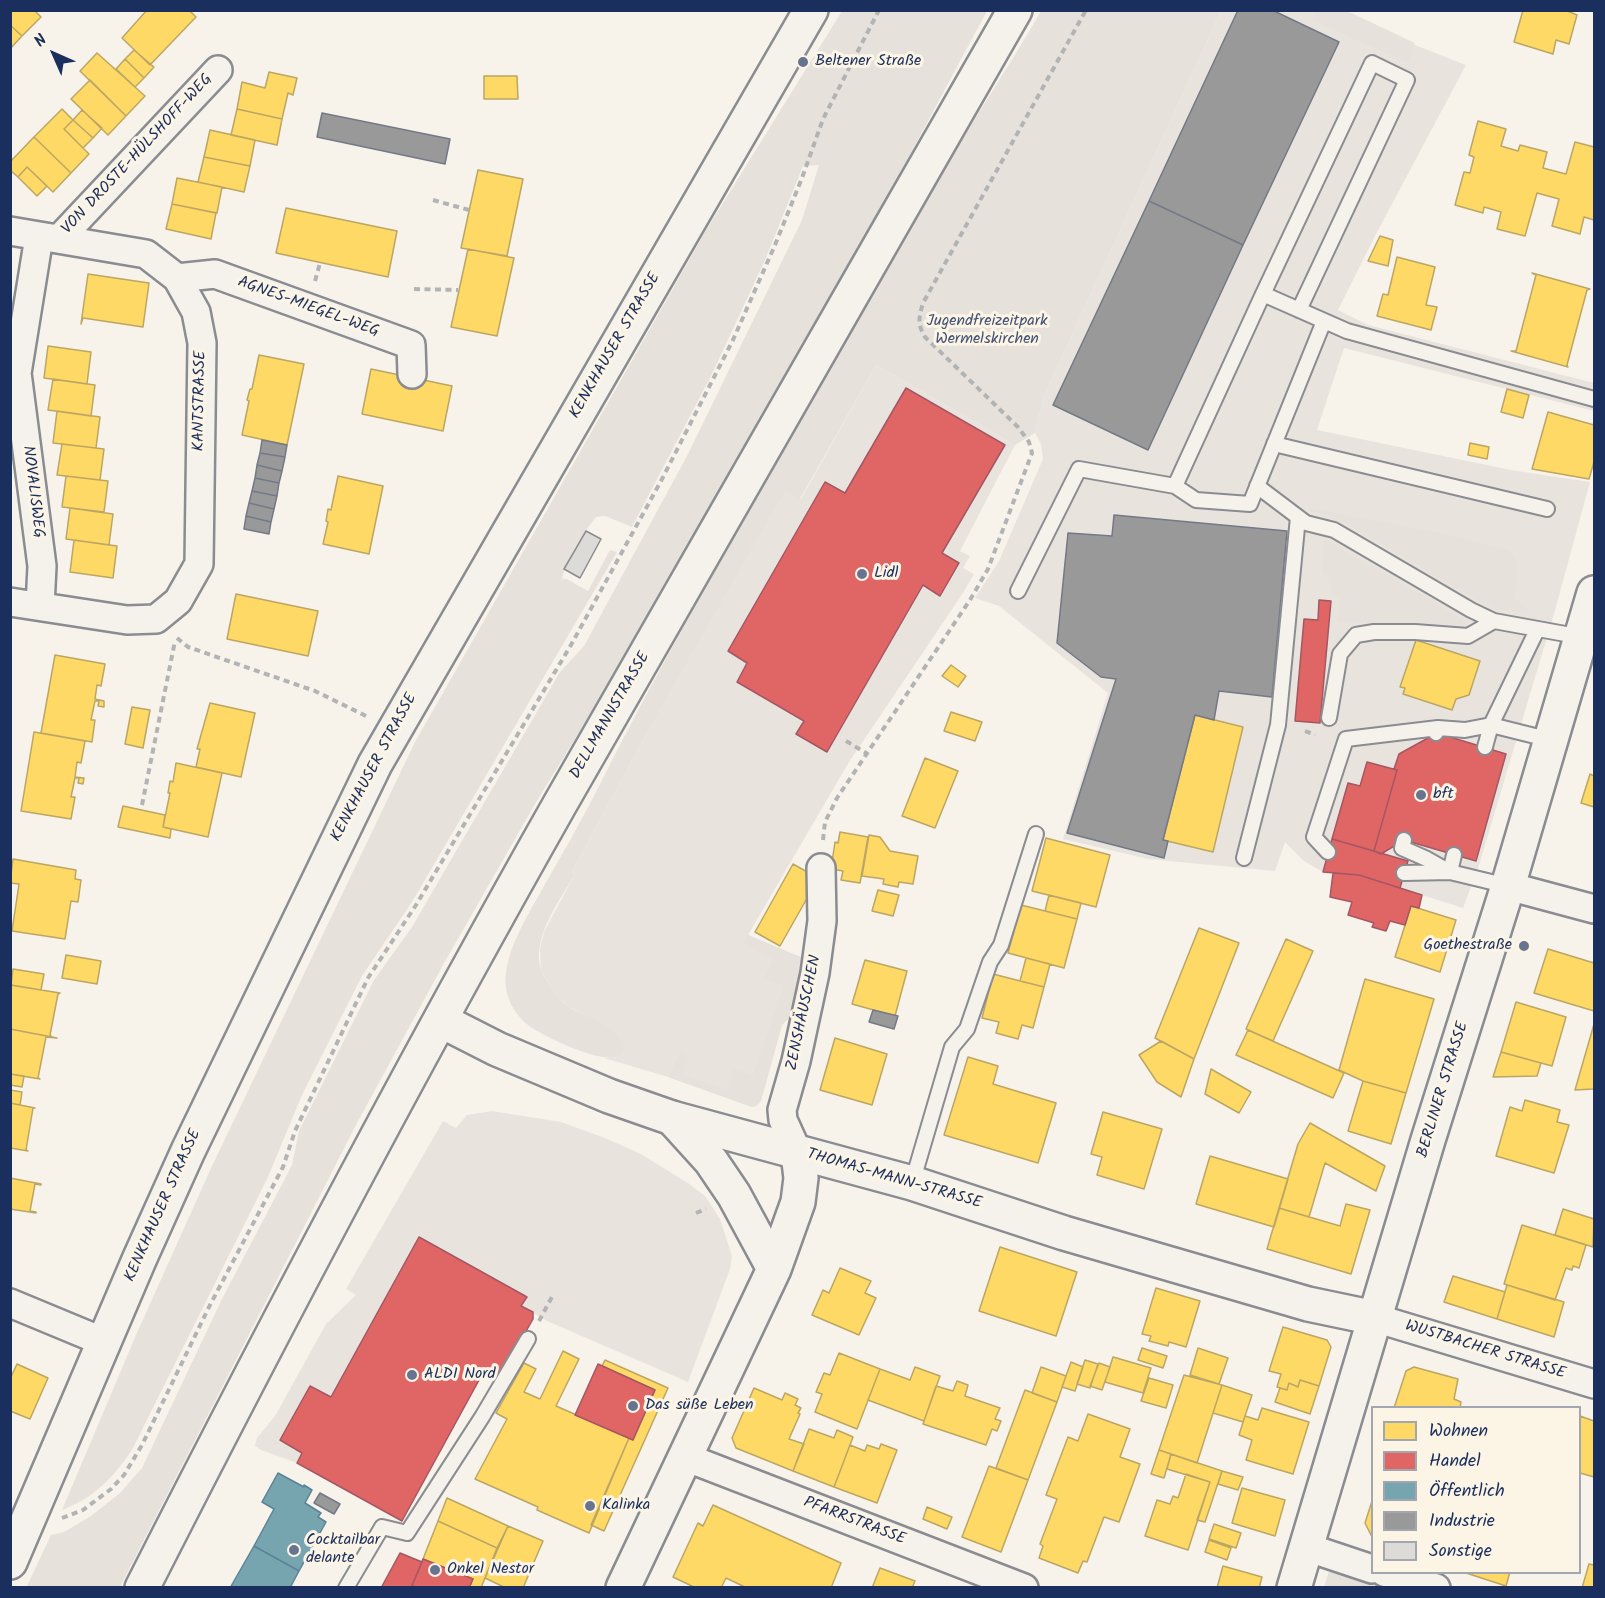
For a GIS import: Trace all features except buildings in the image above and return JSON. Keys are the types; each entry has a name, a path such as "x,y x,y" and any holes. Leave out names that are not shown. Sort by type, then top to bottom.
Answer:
{"main road":[{"name":"KENKHAUSER STRASSE","path":"10,1562 188,1152 338,836 394,730 811,10"},
{"name":"DELLMANNSTRASSE","path":"142,1587 265,1348 560,806 1015,10"},
{"name":"BERLINER STRASSE","path":"1294,1587 1437,1110 1508,886 1594,592"},
{"path":"442,1021 497,1049 609,1096 672,1118 798,1153"},
{"path":"672,1118 711,1161 734,1195 774,1269"},
{"name":"THOMAS-MANN-STRASSE","path":"622,1587 774,1269 798,1202 801,1178 798,1153 912,1183 1064,1233 1308,1304 1375,1318"}],"street":[{"name":"VON DROSTE-HÜLSHOFF-WEG","path":"49,238 218,70"},
{"name":"KANTSTRASSE","path":"10,231 146,254 177,278 196,312 202,343 199,564 178,601 156,620 127,620 40,606"},
{"name":"NOVALISWEG","path":"40,606 42,566 17,373 49,238"},
{"name":"AGNES-MIEGEL-WEG","path":"177,278 214,274 411,345 412,374"},
{"path":"10,602 40,606"},
{"name":"ZENSHÄUSCHEN","path":"798,1153 783,1120 782,1110 796,1061 814,973 822,921 821,868"},
{"path":"1508,886 1594,909"},
{"path":"10,1303 104,1342"},
{"name":"WUSTBACHER STRASSE","path":"1375,1318 1594,1384"},
{"name":"PFARRSTRASSE","path":"685,1457 1024,1587"},
{"path":"1306,1547 1371,1569"},
{"path":"1391,1574 1436,1587"}],"lane":[{"path":"1175,486 1372,63 1407,80 1299,310"},
{"path":"1263,294 1347,331 1594,399"},
{"path":"1018,591 1079,470 1175,486 1196,500 1250,504 1324,321"},
{"path":"1274,444 1547,509"},
{"path":"1257,486 1306,523 1334,530 1471,610 1494,621 1582,637"},
{"path":"1244,858 1278,725 1298,517"},
{"path":"1329,718 1340,654 1356,635 1374,632 1415,632 1467,636 1494,621"},
{"path":"1485,747 1491,725 1537,630"},
{"path":"1328,852 1314,837 1347,739 1437,730 1463,735 1491,725 1551,740"},
{"path":"912,1183 952,1047 967,1029 990,962 1001,945 1036,834"},
{"path":"1404,840 1402,848 1429,854 1450,872"},
{"path":"1450,872 1454,855"},
{"path":"1404,873 1450,872 1508,886"},
{"path":"346,1587 382,1527 407,1533 482,1417 528,1339"}],"path":[{"path":"33,1509 57,1518 65,1518 83,1510 96,1502 124,1475 142,1445 210,1305 283,1167 295,1131 368,978 416,905 571,645 661,482 733,340 775,245 823,119 879,10"},
{"path":"821,868 825,822 837,798 970,600 988,569 1032,453 1029,442 1018,427 925,337 919,327 918,318 923,303 1086,10"},
{"path":"433,200 469,210"},
{"path":"414,289 458,290"},
{"path":"142,805 176,637 188,647 315,691 394,730"},
{"path":"1305,731 1320,726 1329,718"},
{"path":"1278,725 1305,731 1312,735"},
{"path":"846,741 866,753"},
{"path":"541,1317 553,1295"}],"shaded area":[{"path":"1221,11 1328,11 1466,65 1338,310 1368,325 1594,383 1594,411 1344,348 1317,430 1511,470 1590,482 1554,614 1479,865 1463,908 1359,875 1323,872 1304,861 1285,842 1275,871 1148,859 1063,839 1108,693 999,606 975,598 999,561 1043,459 1041,444 1035,433 1044,396"},
{"path":"876,365 1015,445 960,551 970,556 963,568 974,574 849,762 748,935 803,958 789,1018 782,1025 761,1101 752,1107 668,1077 604,1058 615,1058 622,1040 615,1032 568,1006 555,995 541,970 540,949 544,932 575,874 572,872 635,755 785,490 801,499"},
{"path":"492,1111 561,1122 605,1138 639,1153 688,1183 705,1196 720,1219 732,1256 730,1269 688,1382 533,1313 533,1319 499,1379 484,1372 402,1521 297,1463 255,1446 257,1438 275,1416 326,1324 356,1295 346,1289 443,1121 456,1128 467,1115"}],"green space":[{"path":"842,11 987,11 892,188 714,502 630,649 535,804 443,965 356,1125 120,1587 26,1588 51,1535 64,1532 91,1516 120,1493 142,1468 222,1299 292,1165 299,1131 374,980 412,927 560,672 584,646 687,456 802,220 819,165 803,166 765,260 712,374 632,527 605,516 596,517 571,554 562,579 567,579 588,591 610,550 617,552 412,902 362,976 302,1095 268,1177 132,1450 102,1486 74,1505 62,1510 136,1335 212,1166 415,742 705,232"},
{"name":"Jugendfreizeitpark Wermelskirchen","path":"1041,11 1221,11 1044,396 1035,433 1015,445 876,365 800,499 785,491 635,755 572,872 575,874 543,932 539,958 541,970 559,999 576,1011 611,1029 623,1043 622,1054 613,1057 583,1052 565,1045 535,1030 522,1020 507,995 505,980 508,960 522,926 578,827 646,695 725,553 943,170"},
{"path":"1315,11 1347,11 1415,43 1408,63 1312,20"},
{"path":"1310,508 1442,533 1508,550 1518,567 1514,600 1524,603 1528,613 1495,609 1480,602 1345,523 1310,511"},
{"path":"1324,539 1469,623 1468,627 1338,622 1339,597 1331,596 1330,578 1321,572"},
{"path":"748,935 803,958 789,1018 782,1025 761,1101 752,1107 668,1077 681,1051 688,1055 682,1074 726,1090 734,1069 753,1075 784,986 764,979 773,960 743,943"},
{"path":"1329,1571 1385,1587 1324,1587"}],"place":[{"name":"Beltener Straße","path":"803,62"},
{"name":"Lidl","path":"862,574"},
{"name":"bft","path":"1421,795"},
{"name":"Goethestraße","path":"1524,946"},
{"name":"ALDI Nord","path":"412,1375"},
{"name":"Das süße Leben","path":"633,1406"},
{"name":"Kalinka","path":"590,1506"},
{"name":"Cocktailbar delante","path":"294,1550"},
{"name":"Onkel Nestor","path":"435,1570"}]}
